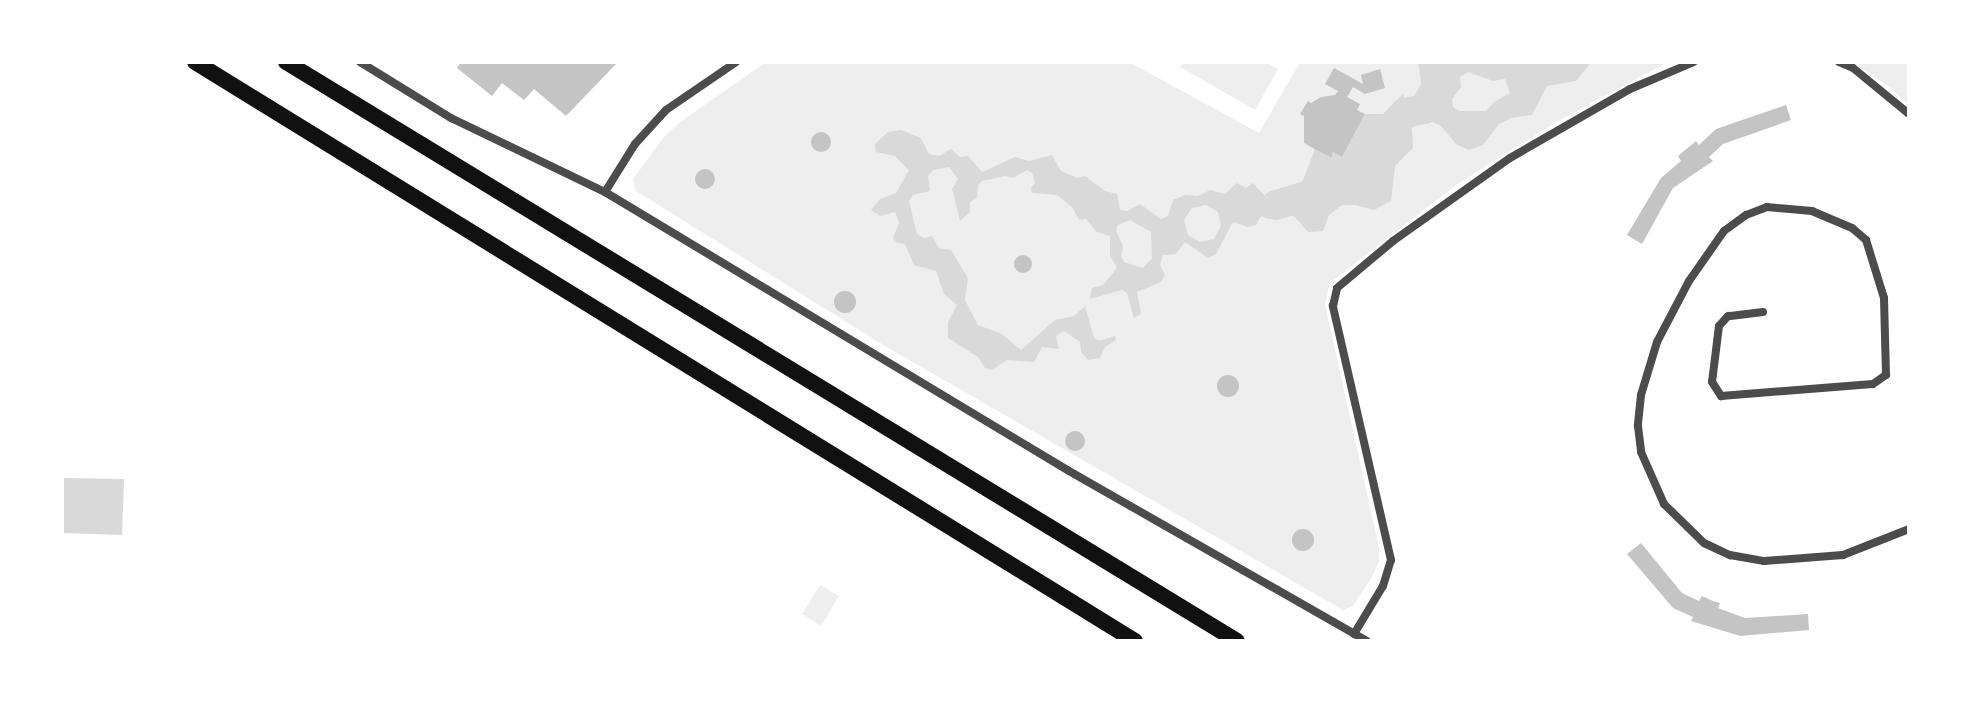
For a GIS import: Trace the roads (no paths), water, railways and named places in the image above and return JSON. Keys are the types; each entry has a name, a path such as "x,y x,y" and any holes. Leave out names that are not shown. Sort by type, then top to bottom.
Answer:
{"highway":[{"path":"195,62 497,251 1137,641"},
{"path":"286,62 1237,641"}],"street":[{"path":"360,62 451,118 605,192 1057,464 1367,641"},
{"path":"605,192 635,144 666,110 736,62"},
{"path":"1354,634 1391,569 1389,543 1333,306 1337,288 1393,241 1510,158 1630,89 1694,62"},
{"path":"1839,62 1853,68 1909,114"},
{"path":"1763,312 1728,316 1719,326 1712,382 1721,396 1873,384 1886,375 1884,298 1866,240 1852,228 1812,211 1767,207 1746,215 1724,231 1689,281 1657,342 1641,395 1638,426 1641,452 1664,504 1704,543 1730,555 1764,561 1843,555 1909,529"}],"waterway":[{"path":"1378,143 1405,113 1424,109 1451,62"},
{"path":"1276,205 1326,190"}]}
